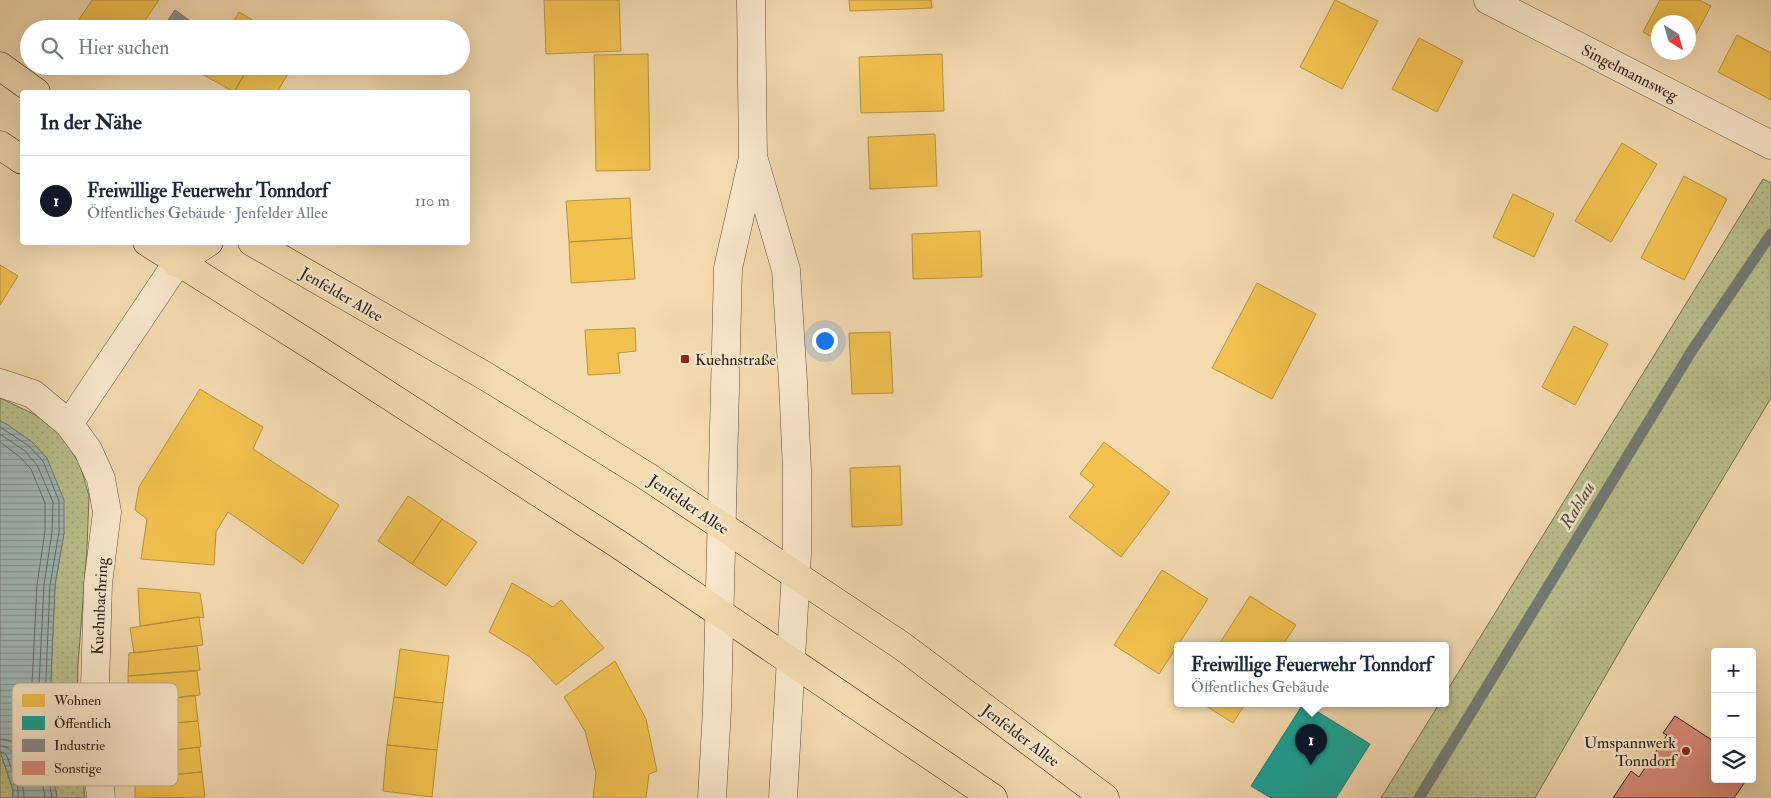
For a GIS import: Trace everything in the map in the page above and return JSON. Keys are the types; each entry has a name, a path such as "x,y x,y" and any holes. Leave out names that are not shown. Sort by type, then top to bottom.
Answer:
{"main road":[{"path":"0,66 33,90"},
{"path":"0,145 20,159"},
{"path":"150,245 326,354 618,544 993,798"},
{"path":"177,263 205,245"},
{"name":"Jenfelder Allee","path":"257,245 487,377 648,477 902,646 1105,798"}],"street":[{"path":"712,798 722,526 728,268 753,158 751,0"},
{"name":"Singelmannsweg","path":"1488,0 1771,145"},
{"path":"753,158 786,270 797,470 797,553 783,798"},
{"path":"69,424 177,263"},
{"name":"Kuehnbachring","path":"0,383 34,394 69,424 88,450 101,479 107,512 98,584 95,683"}],"green space":[{"path":"1763,179 1771,183 1771,398 1629,635 1535,798 1381,798 1437,707 1449,707 1449,688"},
{"path":"0,398 48,421 65,440 80,465 89,496 78,683 51,683 55,585 64,533 47,458 32,442 0,421"},
{"path":"0,751 13,790 13,798 0,798"},
{"path":"55,786 84,786 85,798 57,798"}],"water":[{"path":"0,421 32,442 47,458 64,500 64,533 55,585 51,683 12,683 12,786 55,786 57,798 13,798 13,790 0,751"}],"building: Wohnen":[{"path":"92,0 159,0 145,20 79,20"},
{"path":"544,0 619,0 621,51 546,54"},
{"path":"849,0 931,0 932,8 850,11"},
{"path":"1335,0 1378,21 1342,89 1300,67"},
{"path":"1660,0 1699,0 1711,6 1696,34 1696,15 1652,15"},
{"path":"239,12 252,20 234,20"},
{"path":"1651,17 1651,36 1643,32"},
{"path":"1737,35 1771,53 1771,100 1718,72"},
{"path":"1419,38 1463,61 1437,112 1392,89"},
{"path":"648,54 650,170 596,171 594,55"},
{"path":"942,54 944,111 861,113 859,57"},
{"path":"204,75 244,75 235,90 230,90"},
{"path":"244,75 287,75 278,90 235,90"},
{"path":"935,134 937,186 870,189 868,137"},
{"path":"1622,143 1657,164 1611,242 1575,221"},
{"path":"1684,176 1727,199 1684,280 1641,258"},
{"path":"1513,194 1554,214 1534,257 1493,237"},
{"path":"630,198 632,238 569,242 566,201"},
{"path":"980,231 982,277 913,279 912,234"},
{"path":"632,238 635,279 571,283 569,242"},
{"path":"0,265 18,276 0,305"},
{"path":"1257,283 1316,314 1272,399 1212,368"},
{"path":"1574,326 1608,344 1575,405 1542,387"},
{"path":"635,328 636,351 618,353 620,373 588,375 585,330"},
{"path":"890,332 893,393 852,394 849,333"},
{"path":"200,389 263,427 253,449 339,505 303,564 228,512 216,532 214,565 141,559 147,519 135,510 139,487"},
{"path":"1104,442 1170,492 1121,557 1069,517 1094,485 1080,474"},
{"path":"900,466 902,525 852,527 850,468"},
{"path":"408,496 442,519 412,564 378,541"},
{"path":"442,519 477,542 446,586 412,564"},
{"path":"1162,570 1208,599 1180,642 1174,642 1174,651 1159,674 1114,645"},
{"path":"512,583 553,607 561,600 604,648 556,685 530,657 489,632"},
{"path":"138,588 200,593 204,618 199,617 140,626"},
{"path":"1250,596 1296,625 1285,642 1221,642"},
{"path":"199,617 203,645 134,653 130,628"},
{"path":"197,646 200,670 128,676 129,653"},
{"path":"400,649 449,656 443,703 394,697"},
{"path":"615,661 646,719 657,771 649,774 646,798 593,798 596,773 585,731 564,697"},
{"path":"197,671 200,695 178,698 178,683 128,683 128,676"},
{"path":"195,695 198,721 178,723 178,697"},
{"path":"394,697 443,703 437,750 387,745"},
{"path":"1208,707 1243,707 1233,723"},
{"path":"198,721 201,747 178,750 178,723"},
{"path":"387,745 437,750 432,797 383,791"},
{"path":"199,747 202,772 178,774 178,750"},
{"path":"202,772 205,797 135,798 135,786 178,786 178,774"}],"building: Öffentlich":[{"path":"1301,707 1310,707 1370,744 1336,798 1271,798 1251,786"}],"building: Industrie":[{"path":"175,10 189,20 168,20"}],"building: Sonstige":[{"name":"Umspannwerk Tonndorf","path":"1675,716 1711,739 1711,783 1744,783 1734,798 1613,798 1631,771 1639,777 1667,735 1663,733"}],"waterway":[{"name":"Rahlau","path":"1419,798 1691,352 1771,234"}],"place":[{"name":"Kuehnstraße","path":"685,359"},
{"name":"Umspannwerk Tonndorf","path":"1686,751"},
{"name":"Freiwillige Feuerwehr Tonndorf","path":"1311,765"}]}
